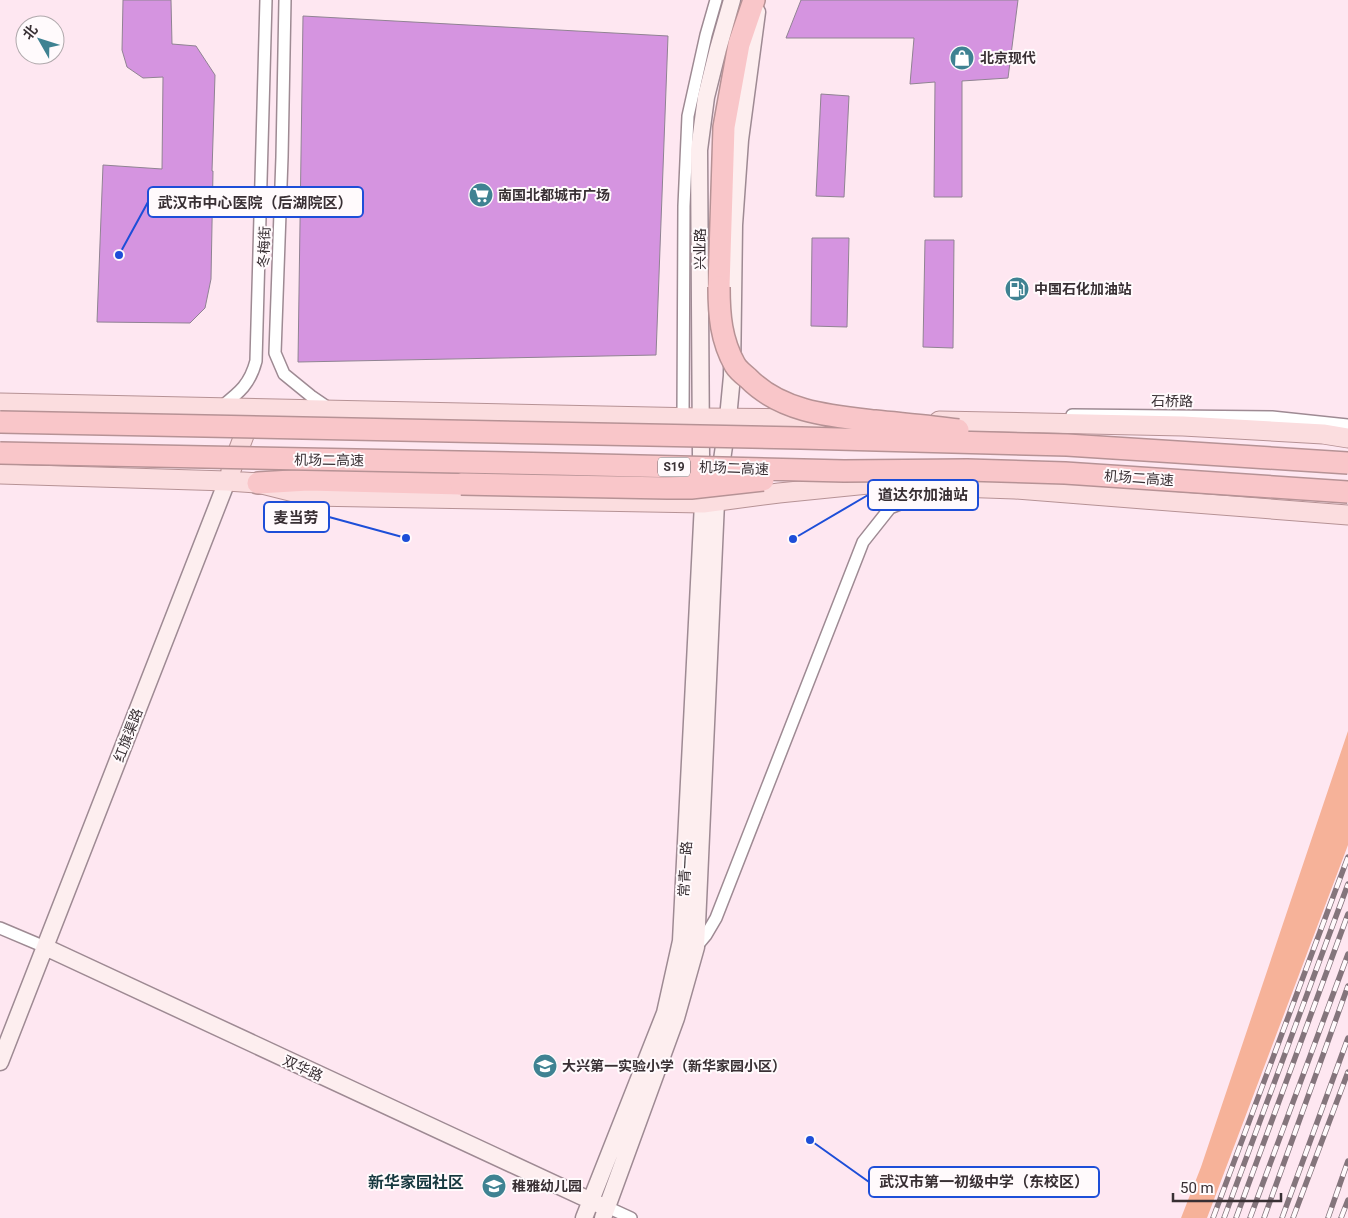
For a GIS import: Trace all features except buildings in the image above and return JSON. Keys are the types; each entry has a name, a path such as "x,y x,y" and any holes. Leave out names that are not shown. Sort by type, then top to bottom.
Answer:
{"highway":[{"path":"754,0 739,44 724,127 718,288 719,317 725,344 736,366 752,382 774,398 799,409 836,417 941,428 1067,445"},
{"name":"机场二高速","path":"0,422 1067,445 1348,463"},
{"name":"机场二高速","path":"0,453 844,471 967,470 1065,473 1348,492"},
{"path":"258,484 308,480 691,488 844,471"}],"main road":[{"name":"兴业路","path":"709,502 692,418 700,150 706,96 732,0"},
{"path":"709,502 728,418 732,376 734,225 740,140 750,73 754,27 760,0"},
{"path":"0,403 692,418 1183,426 1323,434 1348,438"},
{"name":"红旗渠路","path":"0,1062 254,408"},
{"path":"0,474 227,481 258,484 310,496 709,502 868,484 944,486 1015,489 1348,515"},
{"name":"常青一路","path":"605,1213 676,1018 696,947 709,502"},
{"name":"常青一路","path":"584,1218 666,1013 681,941 709,502"},
{"name":"双华路","path":"45,947 590,1202 605,1213"}],"street":[{"name":"冬梅街","path":"221,408 241,391 252,376 256,361 266,0"},
{"name":"冬梅街","path":"286,0 275,353 284,374 331,410"},
{"path":"692,418 684,206 688,116 706,35 716,0"},
{"name":"石桥路","path":"996,422 1018,415 1104,414 1272,417 1348,425"},
{"name":"常青一路","path":"696,947 716,918 863,542 890,508 944,486"},
{"name":"双华路","path":"0,928 45,947"},
{"path":"605,1213 631,1218"}],"shaded area":[{"path":"1348,731 1348,845 1207,1218 1181,1218 1201,1167"}],"railway":[{"path":"1213,1218 1348,857"},
{"path":"1224,1218 1348,884"},
{"path":"1236,1218 1348,914"},
{"path":"1250,1218 1348,954"},
{"path":"1264,1218 1348,986"},
{"path":"1282,1218 1348,1038"},
{"path":"1293,1218 1348,1072"},
{"path":"1328,1218 1348,1161"},
{"path":"1341,1218 1348,1200"}],"place":[{"name":"北京现代","path":"962,58"},
{"name":"南国北都城市广场","path":"481,195"},
{"name":"武汉市中心医院（后湖院区）","path":"119,255"},
{"name":"中国石化加油站","path":"1017,289"},
{"name":"麦当劳","path":"406,538"},
{"name":"道达尔加油站","path":"793,539"},
{"name":"大兴第一实验小学（新华家园小区）","path":"545,1066"},
{"name":"武汉市第一初级中学（东校区）","path":"810,1140"},
{"name":"稚雅幼儿园","path":"494,1186"}],"district":[{"name":"新华家园社区","path":"416,1182"}]}
